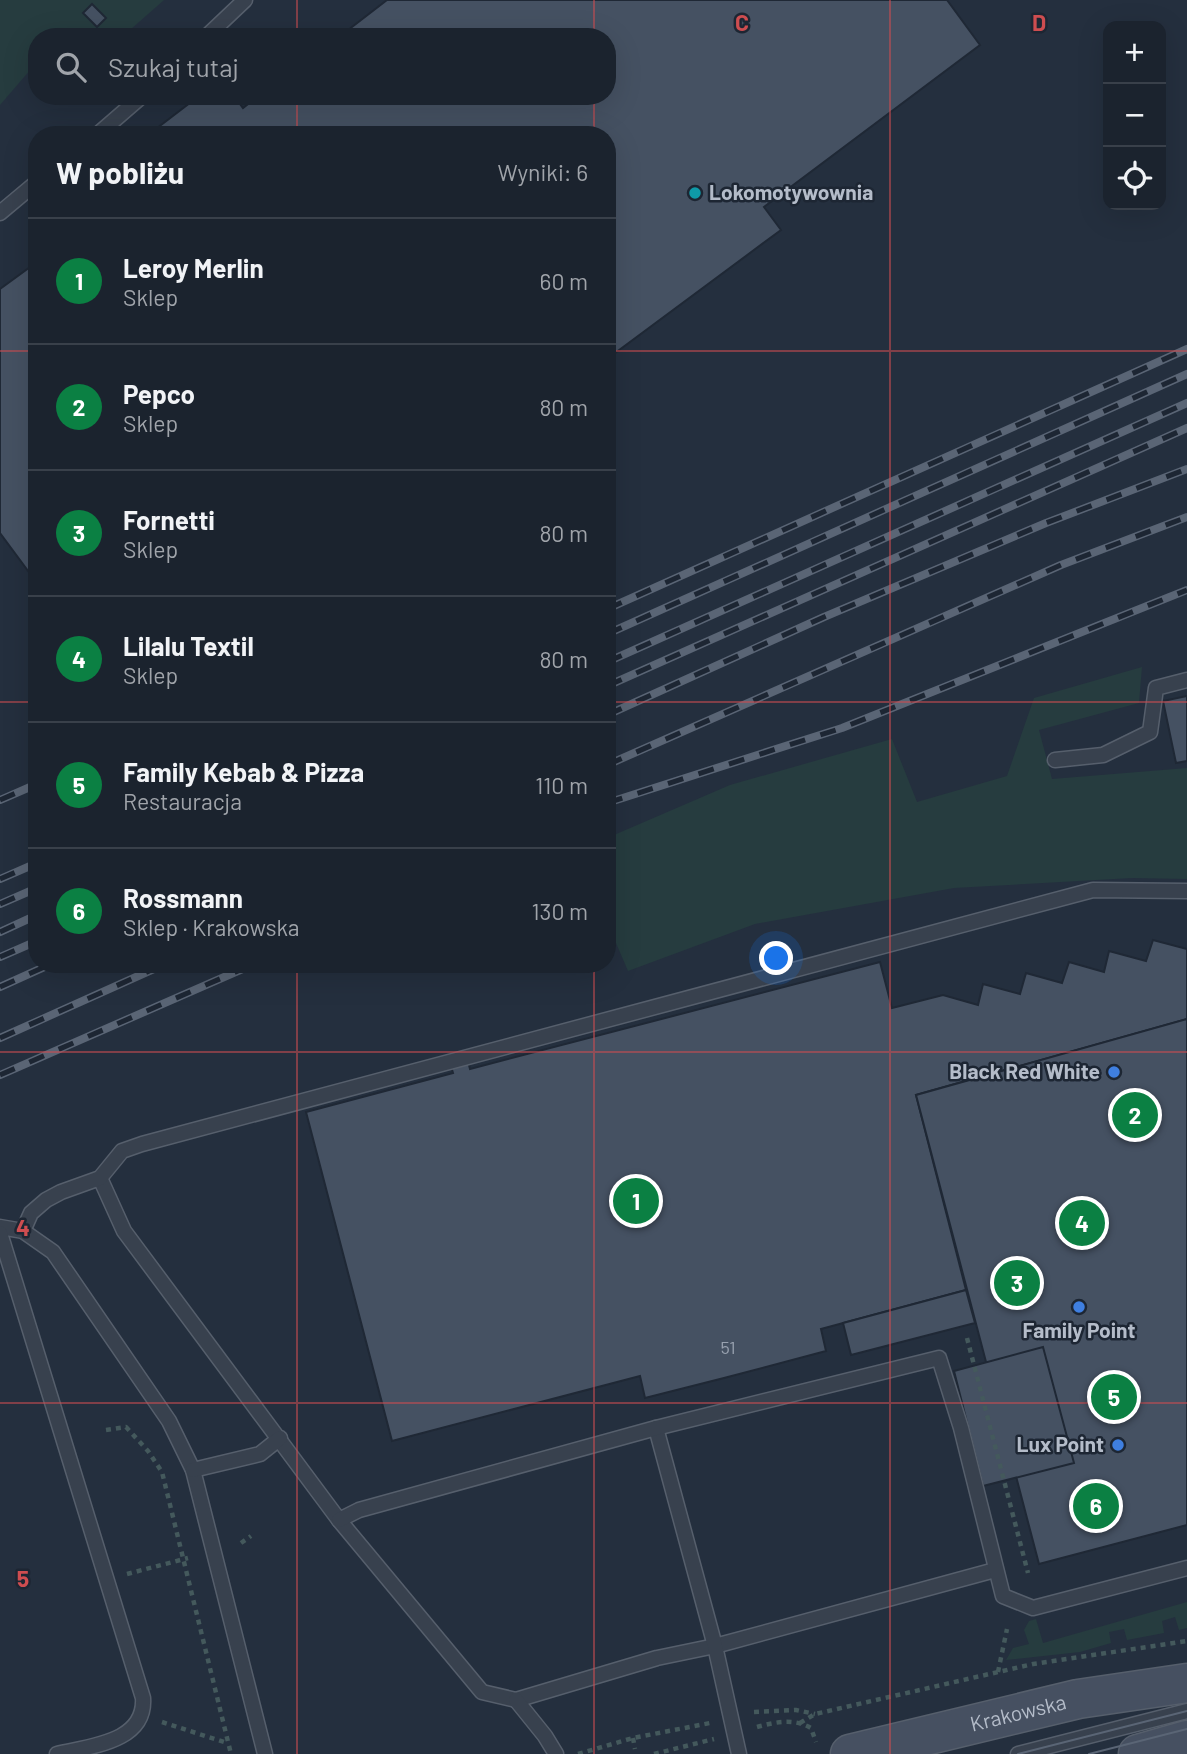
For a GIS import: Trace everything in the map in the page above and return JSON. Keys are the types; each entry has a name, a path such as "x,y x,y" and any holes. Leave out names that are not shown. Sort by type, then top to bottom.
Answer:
{"main road":[{"name":"Krakowska","path":"850,1754 1078,1699 1187,1683"},
{"path":"1138,1754 1187,1740"}],"lane":[{"path":"215,28 245,0"},
{"path":"107,126 132,105"},
{"path":"0,213 28,190"},
{"path":"1055,760 1103,755 1150,732 1156,688 1187,680"},
{"path":"23,1231 31,1213 46,1200 100,1178 122,1150 142,1144 1093,890 1187,891"},
{"path":"100,1178 124,1231 339,1520 482,1692 516,1700 657,1658 715,1646 995,1570"},
{"path":"0,1227 23,1231 53,1252 169,1421 194,1470 212,1551 236,1633 265,1754"},
{"path":"0,1233 143,1698 139,1722 126,1734 57,1754"},
{"path":"339,1520 359,1510 656,1428 939,1358 961,1427 1003,1596 1033,1608 1187,1568"},
{"path":"656,1428 715,1646 738,1754"},
{"path":"194,1470 260,1454 280,1438"},
{"path":"516,1700 556,1754"},
{"path":"1018,1754 1187,1711"}],"path":[{"path":"967,1338 1028,1573"},
{"path":"106,1430 125,1427 148,1451 162,1472 186,1558 231,1754"},
{"path":"240,1543 251,1536"},
{"path":"106,1580 186,1558"},
{"path":"998,1672 1007,1629"},
{"path":"800,1723 816,1714 1033,1664 1187,1641"},
{"path":"754,1712 796,1710 816,1714"},
{"path":"833,1711 834,1719"},
{"path":"157,1720 228,1743"},
{"path":"762,1726 789,1721 800,1723 814,1732"},
{"path":"578,1754 633,1738 711,1722"},
{"path":"633,1738 635,1749"},
{"path":"654,1754 712,1739"}],"green space":[{"path":"0,0 164,0 132,28 28,28 28,72 0,105"},
{"path":"1142,667 1139,703 1039,730 1052,779 1187,768 1187,879 1132,878 954,888 755,924 628,971 616,943 616,834 730,785 892,739 917,802 1007,776 1034,698"},
{"path":"1187,1602 1187,1628 1179,1630 1175,1617 1162,1621 1164,1633 1127,1640 1124,1629 1109,1632 1111,1643 1080,1652 1006,1660 1013,1648 1029,1644 1024,1630 1029,1621 1036,1619 1043,1643"}],"building":[{"name":"Lokomotywownia","path":"387,0 947,0 980,45 764,207 781,230 616,352 616,126 160,126 187,105 241,105 243,108 247,105 616,105 616,28 351,28"},
{"path":"92,4 106,18 97,27 83,13"},
{"path":"28,269 28,571 0,533 0,289"},
{"path":"1187,696 1187,761 1176,763 1163,701"},
{"path":"1153,940 1187,949 1187,1019 916,1095 966,1290 821,1329 826,1351 724,1378 645,1398 640,1376 392,1441 306,1112 453,1073 451,1066 468,1061 470,1069 880,962 892,1008 943,995 978,1005 983,984 1020,994 1026,973 1062,983 1069,962 1104,972 1109,951 1146,961"},
{"name":"Family Point","path":"1187,1019 1187,1525 1039,1564 916,1095"},
{"path":"966,1290 975,1323 851,1355 843,1323"},
{"path":"1043,1347 1074,1463 983,1486 954,1371"}],"tram line":[{"path":"1018,1754 1187,1711"},
{"path":"1089,1754 1187,1729"}],"railway":[{"path":"616,605 1187,349"},
{"path":"616,630 1187,374"},
{"path":"616,658 1187,403"},
{"path":"616,682 1187,428"},
{"path":"616,711 824,617 1046,523 1187,469"},
{"path":"616,761 1061,565 1187,517"},
{"path":"616,800 842,728 1187,590"},
{"path":"0,800 28,788"},
{"path":"0,879 28,867"},
{"path":"0,904 28,892"},
{"path":"0,932 28,919"},
{"path":"0,957 28,945"},
{"path":"0,987 31,973"},
{"path":"0,1038 145,973"},
{"path":"0,1075 233,973"}],"place":[{"name":"Lokomotywownia","path":"695,193"},
{"name":"Black Red White","path":"1114,1072"},
{"name":"Pepco","path":"1135,1115"},
{"name":"Leroy Merlin","path":"636,1201"},
{"name":"Lilalu Textil","path":"1082,1223"},
{"name":"Fornetti","path":"1017,1283"},
{"name":"Family Point","path":"1079,1307"},
{"name":"Family Kebab & Pizza","path":"1114,1397"},
{"name":"Lux Point","path":"1118,1445"},
{"name":"Rossmann","path":"1096,1506"}]}
